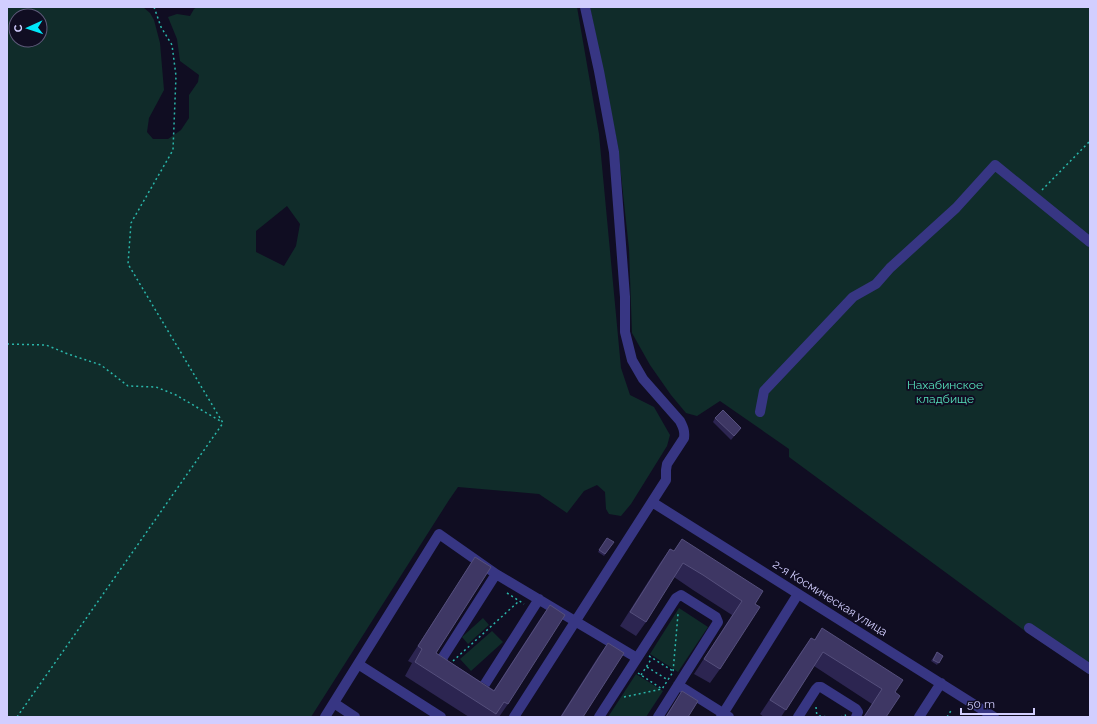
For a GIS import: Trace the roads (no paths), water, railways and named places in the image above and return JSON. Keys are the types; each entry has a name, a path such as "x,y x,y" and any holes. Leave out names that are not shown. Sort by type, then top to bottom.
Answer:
{"street":[{"path":"514,717 666,480 667,464 684,438 685,433 680,421 643,379 632,360 625,332 625,298 614,152 585,7"},
{"path":"760,412 764,391 853,297 876,284 890,268 956,208 995,165 1090,242"},
{"name":"2-я Космическая улица","path":"652,502 994,717"},
{"path":"325,717 439,534 493,578 538,599 576,622 639,655"},
{"path":"493,578 443,657 442,664 446,668 475,687 482,687 538,599"},
{"path":"680,682 725,716 798,594"},
{"path":"599,717 676,598 684,596 716,617 718,622 658,717"},
{"path":"1029,628 1090,669"},
{"path":"358,664 441,717"},
{"path":"919,717 941,683"},
{"path":"798,717 818,687 821,687 856,709 858,712 856,717"},
{"path":"334,703 355,717"}],"park label":[{"name":"Нахабинское кладбище","path":"945,392"}]}
